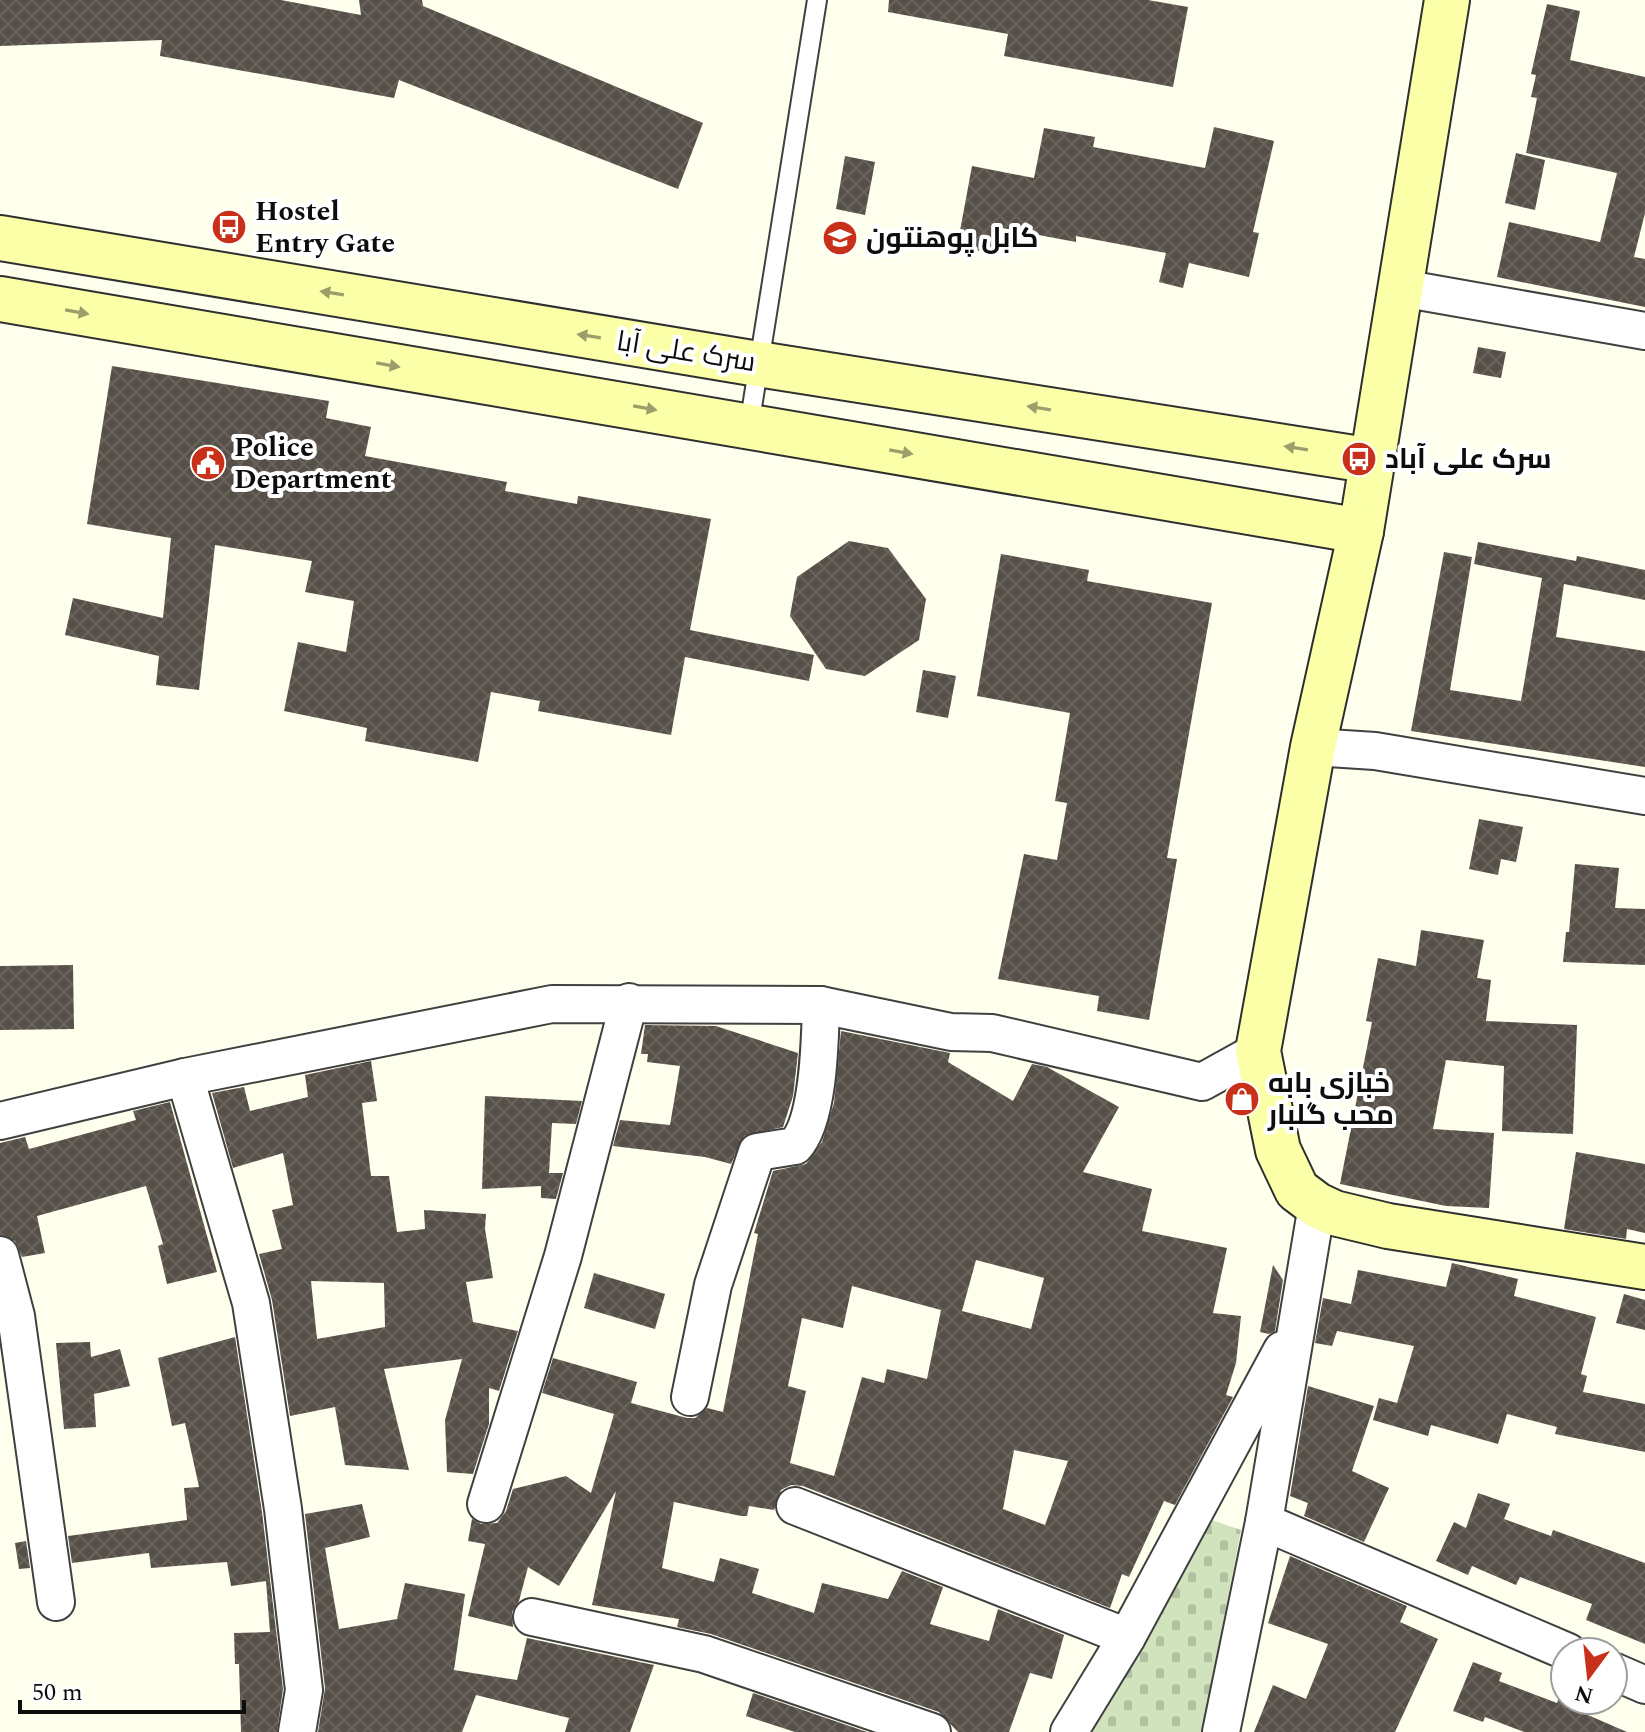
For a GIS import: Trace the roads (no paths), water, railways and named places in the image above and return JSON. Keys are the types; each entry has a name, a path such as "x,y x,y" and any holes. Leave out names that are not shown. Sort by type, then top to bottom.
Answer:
{"street":[{"path":"1447,0 1361,531 1313,747 1258,1051 1278,1150 1297,1190 1317,1205 1334,1213 1388,1226 1645,1267"},
{"name":"سرک علی آبا","path":"0,238 758,364 1373,461"},
{"path":"239,339 249,280"},
{"path":"1401,288 1645,331"},
{"path":"0,299 1361,531"},
{"path":"1313,747 1375,751 1645,796"},
{"path":"486,1504 563,1256 629,1002"},
{"path":"0,1121 185,1077 552,1004 821,1005 951,1032 992,1033 1202,1082 1258,1051"},
{"path":"690,1397 713,1285 757,1152 795,1146 805,1129 819,1054 821,1005"},
{"path":"185,1077 251,1303 283,1509 304,1690 297,1732"},
{"path":"1221,1732 1264,1522 1317,1205"},
{"path":"0,1255 16,1316 56,1602"},
{"path":"1069,1732 1127,1637 1296,1324"},
{"path":"795,1506 1127,1637"},
{"path":"1264,1522 1549,1644"},
{"path":"532,1617 704,1654 932,1732"}],"lane":[{"path":"749,426 817,0"}],"place":[{"name":"Hostel Entry Gate","path":"229,227"},
{"name":"کابل پوهنتون","path":"840,238"},
{"name":"سرک علی آباد","path":"1359,459"},
{"name":"Police Department","path":"208,463"},
{"name":"خبازی بابه محب گلبار","path":"1242,1099"}]}
